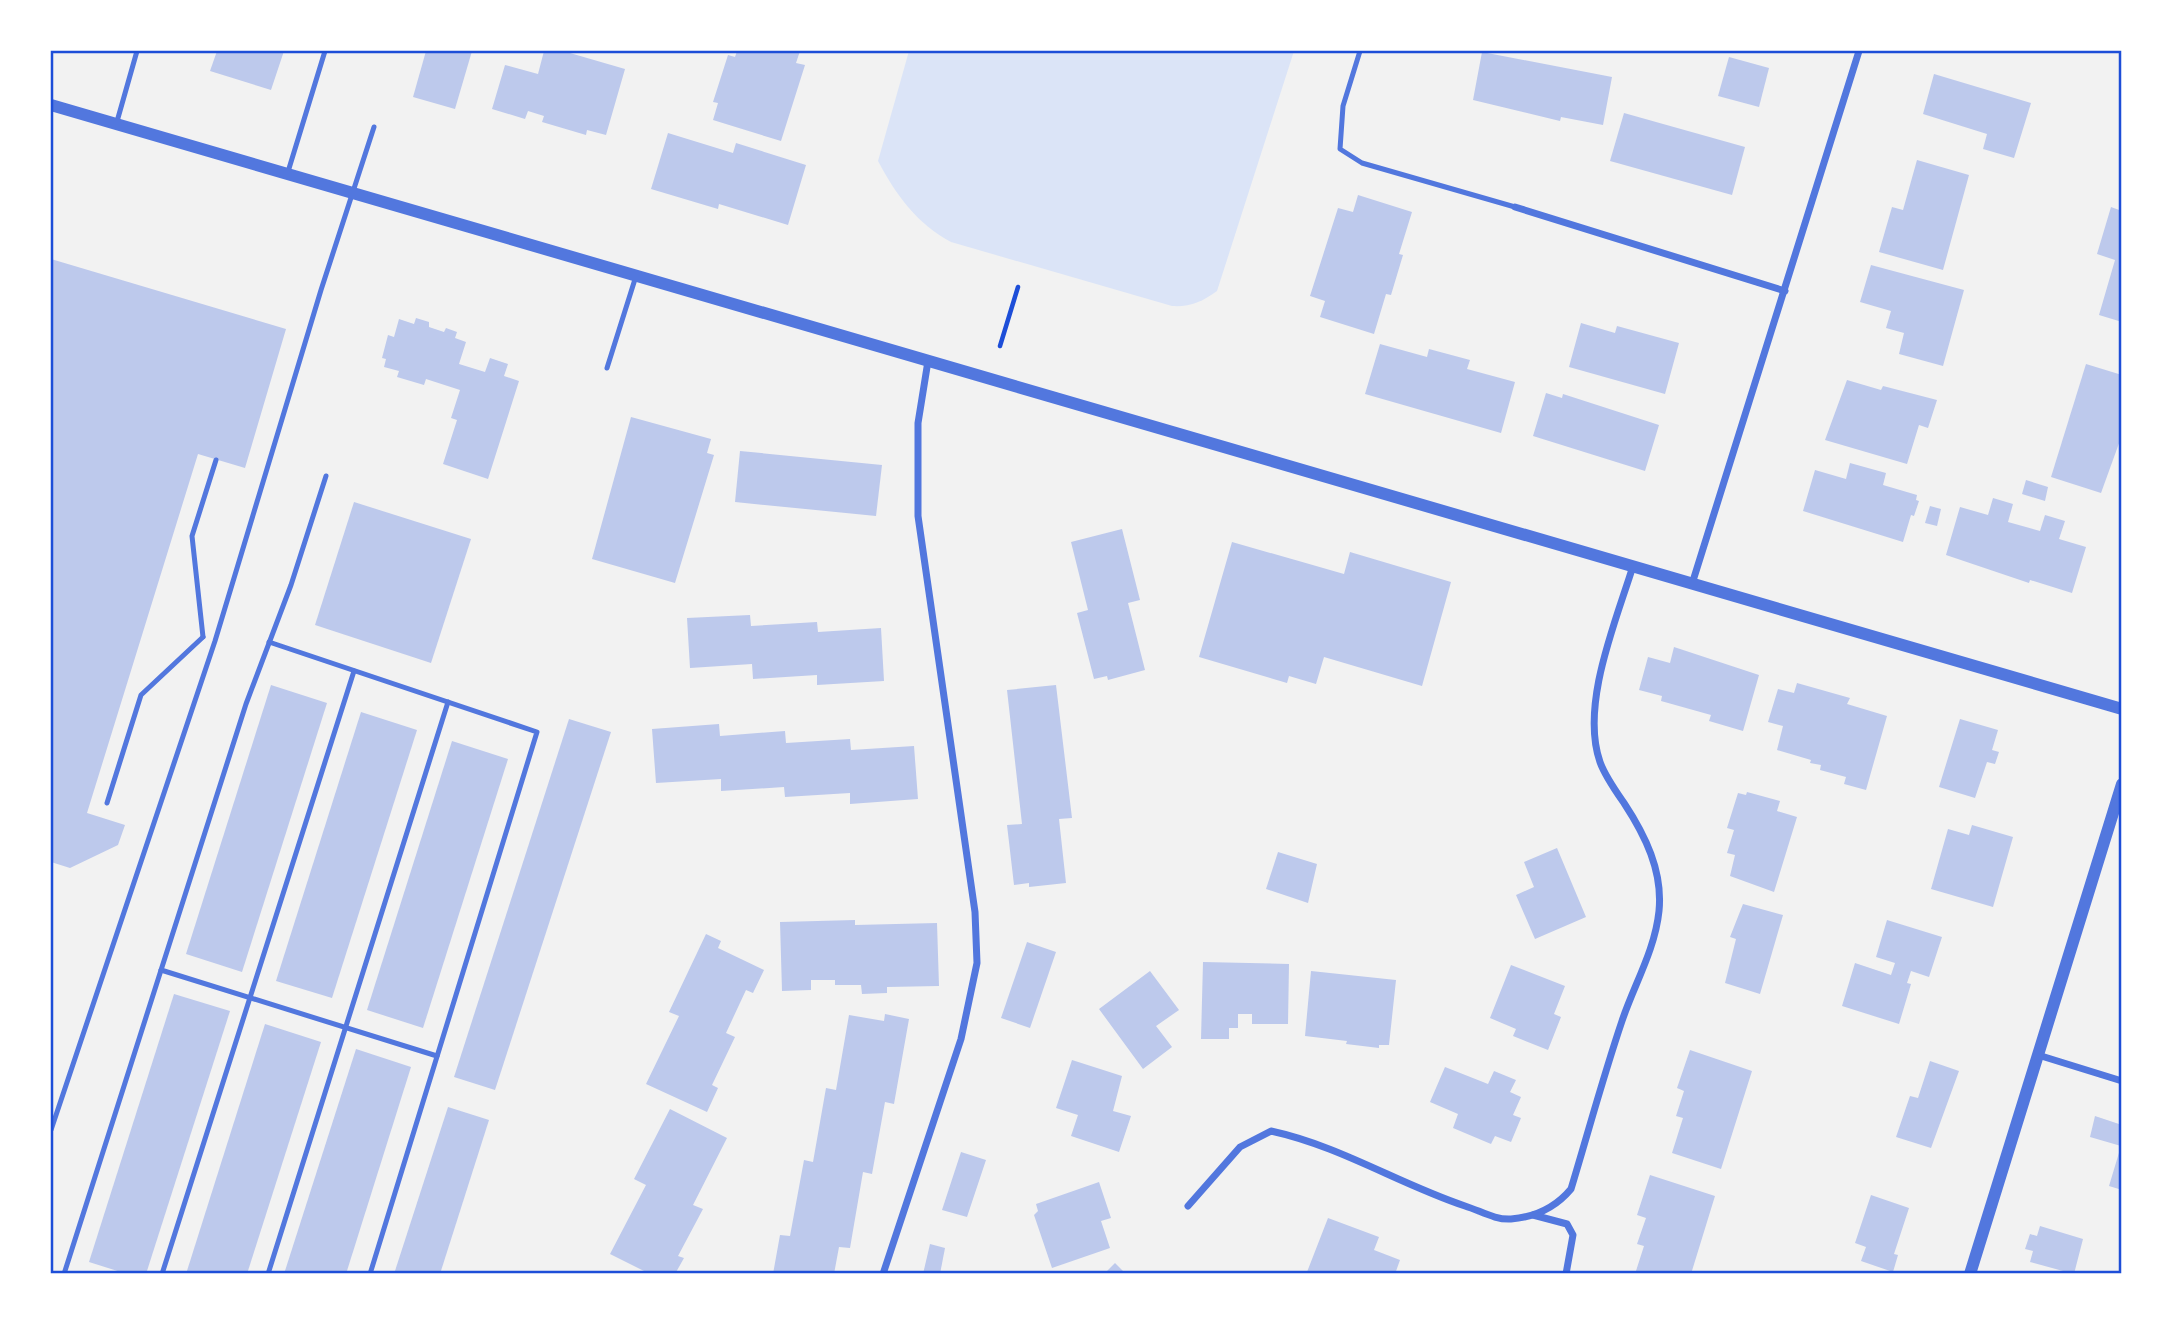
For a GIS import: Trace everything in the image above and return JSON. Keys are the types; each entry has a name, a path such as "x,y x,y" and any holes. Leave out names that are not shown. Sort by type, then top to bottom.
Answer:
{"street":[{"path":"1692,584 1858,51"},
{"path":"51,105 2122,709"},
{"path":"1515,207 1785,291"},
{"path":"883,1274 961,1039 977,964 976,926 923,568 917,505 918,423 928,361"},
{"path":"1188,1206 1240,1147 1271,1131 1340,1152 1431,1195 1494,1217 1513,1219 1547,1210 1560,1203 1571,1189 1622,1022 1650,948 1659,911 1658,885 1649,846 1600,762 1595,739 1597,695 1602,670 1633,566"},
{"path":"1970,1274 2122,784"},
{"path":"2038,1055 2122,1081"},
{"path":"1529,1214 1567,1224 1573,1236 1566,1274"}],"lane":[{"path":"116,125 137,51"},
{"path":"287,175 326,51"},
{"path":"1360,51 1343,106 1340,149 1362,163 1515,207"},
{"path":"51,1130 215,641 374,127"},
{"path":"607,368 636,276"},
{"path":"203,637 192,536 216,460"},
{"path":"64,1274 246,704 291,585 326,476"},
{"path":"203,637 215,641"},
{"path":"107,803 141,695 203,637"},
{"path":"269,642 537,732 370,1274"},
{"path":"162,1274 354,671"},
{"path":"268,1274 448,702"},
{"path":"161,970 437,1056"}],"path":[{"path":"1000,346 1018,287"}],"shaded area":[{"path":"909,51 1294,51 1217,291 1196,303 1172,306 951,242 928,227 900,197 878,161"}],"building":[{"path":"217,51 284,51 271,90 210,71"},
{"path":"426,51 472,51 455,109 413,97"},
{"path":"544,51 563,51 625,69 606,135 587,130 586,135 542,122 544,116 528,111 525,119 492,109 505,65 538,74"},
{"path":"737,51 800,51 796,63 805,65 781,141 713,120 718,103 713,102 728,55 735,57"},
{"path":"1482,52 1612,77 1603,125 1561,117 1560,121 1473,100"},
{"path":"1729,57 1769,68 1759,107 1718,96"},
{"path":"1934,74 2031,103 2014,158 1983,149 1987,134 1923,114"},
{"path":"1624,113 1745,147 1732,195 1610,161"},
{"path":"668,133 733,153 736,143 806,165 788,225 719,204 718,209 651,189"},
{"path":"1917,160 1969,175 1943,270 1879,252 1892,207 1903,210"},
{"path":"1358,195 1412,212 1399,254 1403,255 1391,295 1386,294 1374,334 1320,317 1325,301 1310,296 1338,208 1353,212"},
{"path":"2111,207 2122,211 2122,322 2099,315 2115,260 2097,254"},
{"path":"51,259 286,329 245,468 198,454 87,813 125,825 118,845 70,868 51,862"},
{"path":"1871,265 1964,290 1943,366 1899,354 1904,333 1886,328 1891,311 1860,302"},
{"path":"416,318 429,322 429,327 444,332 446,328 457,332 455,338 466,342 459,364 485,372 490,358 508,364 504,376 519,381 488,479 443,464 457,420 451,418 460,390 426,379 424,385 397,377 399,371 384,367 386,359 382,358 388,335 394,337 399,319 414,324"},
{"path":"1581,323 1615,333 1617,326 1679,343 1665,394 1569,367"},
{"path":"1380,344 1427,357 1429,349 1470,360 1467,369 1515,382 1501,433 1365,394"},
{"path":"2086,364 2122,375 2122,435 2101,493 2051,477"},
{"path":"1847,380 1881,390 1883,386 1937,400 1928,428 1919,425 1907,464 1825,440"},
{"path":"1546,393 1562,398 1563,394 1659,425 1645,471 1533,436"},
{"path":"631,417 711,439 707,453 714,455 675,583 592,559"},
{"path":"740,451 882,465 876,516 735,502"},
{"path":"1850,463 1886,473 1883,485 1917,495 1916,500 1919,501 1914,516 1911,515 1903,542 1803,511 1815,470 1846,479"},
{"path":"2026,480 2048,487 2045,501 2022,494"},
{"path":"1993,498 2013,504 2008,522 2040,531 2045,515 2065,521 2059,539 2086,547 2072,593 2030,580 2029,583 1946,555 1960,507 1988,515"},
{"path":"354,502 471,539 431,663 315,625"},
{"path":"1930,506 1941,509 1937,526 1925,523"},
{"path":"1122,529 1140,600 1128,603 1145,670 1108,680 1107,676 1094,679 1077,613 1088,610 1071,542"},
{"path":"1232,542 1344,574 1350,552 1451,582 1422,686 1324,657 1316,684 1289,676 1287,683 1199,657"},
{"path":"750,615 751,626 817,622 818,632 881,628 884,681 817,685 817,675 753,679 752,664 690,668 687,618"},
{"path":"1674,647 1759,675 1743,731 1709,721 1711,715 1661,701 1662,696 1639,690 1648,657 1670,663"},
{"path":"1797,683 1850,698 1847,704 1887,716 1866,790 1844,784 1846,777 1820,770 1821,765 1810,763 1811,760 1777,750 1783,726 1768,722 1778,689 1794,693"},
{"path":"271,685 327,703 242,972 186,954"},
{"path":"1056,685 1072,818 1059,819 1066,883 1029,887 1029,883 1014,885 1007,825 1022,824 1007,690"},
{"path":"361,712 417,730 332,998 276,981"},
{"path":"569,719 611,732 495,1090 454,1077"},
{"path":"1960,719 1998,730 1992,750 1999,752 1995,764 1987,762 1975,798 1939,787"},
{"path":"719,724 720,736 785,731 786,743 850,739 851,750 914,746 918,799 850,804 850,793 785,797 784,787 721,791 721,779 656,783 652,729"},
{"path":"452,741 508,759 423,1028 367,1010"},
{"path":"1747,792 1780,801 1777,811 1797,817 1774,892 1730,876 1735,855 1727,853 1734,830 1727,828 1738,793 1746,795"},
{"path":"1972,825 2013,837 1993,907 1931,889 1948,829 1969,835"},
{"path":"1557,848 1586,917 1535,939 1516,895 1534,887 1524,862"},
{"path":"1278,852 1317,864 1308,903 1266,889"},
{"path":"1743,904 1783,915 1760,994 1725,983 1736,939 1730,937"},
{"path":"855,920 855,925 937,923 939,986 887,987 887,993 862,994 861,985 835,985 835,980 811,980 811,990 782,991 780,922"},
{"path":"1887,920 1942,937 1929,977 1911,971 1907,983 1911,984 1899,1024 1842,1006 1855,963 1891,975 1895,963 1876,957"},
{"path":"706,934 721,941 718,948 764,970 753,993 746,990 726,1033 735,1037 712,1085 718,1088 707,1112 646,1084 679,1016 669,1012"},
{"path":"1027,942 1056,952 1030,1028 1001,1018"},
{"path":"1203,962 1289,964 1288,1024 1252,1024 1252,1014 1238,1014 1238,1028 1229,1028 1229,1039 1201,1039"},
{"path":"1511,965 1565,986 1554,1014 1561,1017 1548,1050 1513,1036 1516,1029 1490,1018"},
{"path":"1150,971 1179,1010 1156,1026 1172,1047 1143,1069 1099,1009"},
{"path":"1311,971 1396,980 1389,1045 1379,1045 1379,1048 1305,1036"},
{"path":"174,994 230,1011 146,1274 127,1274 89,1262"},
{"path":"885,1014 909,1019 894,1104 885,1102 872,1174 863,1172 850,1248 839,1247 834,1274 773,1274 780,1235 790,1236 804,1160 813,1162 826,1088 836,1090 849,1015 884,1021"},
{"path":"265,1024 321,1042 247,1274 186,1274"},
{"path":"356,1049 411,1067 346,1274 284,1274"},
{"path":"1690,1050 1752,1071 1721,1169 1672,1153 1683,1118 1676,1116 1684,1091 1677,1088"},
{"path":"1072,1060 1122,1076 1113,1111 1131,1116 1119,1152 1071,1136 1078,1115 1056,1108"},
{"path":"1930,1061 1959,1071 1931,1148 1896,1137 1910,1096 1918,1098"},
{"path":"1445,1067 1488,1084 1494,1071 1516,1080 1510,1092 1521,1097 1513,1115 1521,1118 1511,1142 1495,1136 1491,1144 1453,1128 1458,1114 1430,1102"},
{"path":"448,1107 489,1120 440,1274 394,1274"},
{"path":"670,1109 727,1138 693,1205 703,1209 678,1256 684,1258 675,1274 650,1274 610,1254 646,1185 634,1179"},
{"path":"2095,1116 2122,1125 2122,1190 2109,1186 2121,1146 2090,1137"},
{"path":"961,1152 986,1160 967,1217 942,1210"},
{"path":"1650,1175 1715,1196 1691,1274 1635,1274 1644,1246 1637,1244 1646,1218 1637,1215"},
{"path":"1099,1182 1111,1218 1101,1221 1110,1248 1052,1268 1034,1215 1038,1211 1036,1204"},
{"path":"1871,1195 1909,1208 1894,1254 1898,1255 1893,1272 1861,1261 1866,1247 1855,1243"},
{"path":"1328,1218 1379,1237 1374,1250 1400,1260 1395,1274 1307,1272"},
{"path":"2040,1226 2083,1239 2074,1274 2030,1262 2033,1251 2025,1249 2030,1234 2037,1236"},
{"path":"930,1244 945,1248 940,1274 923,1274"},
{"path":"1115,1263 1126,1274 1104,1274"}]}
